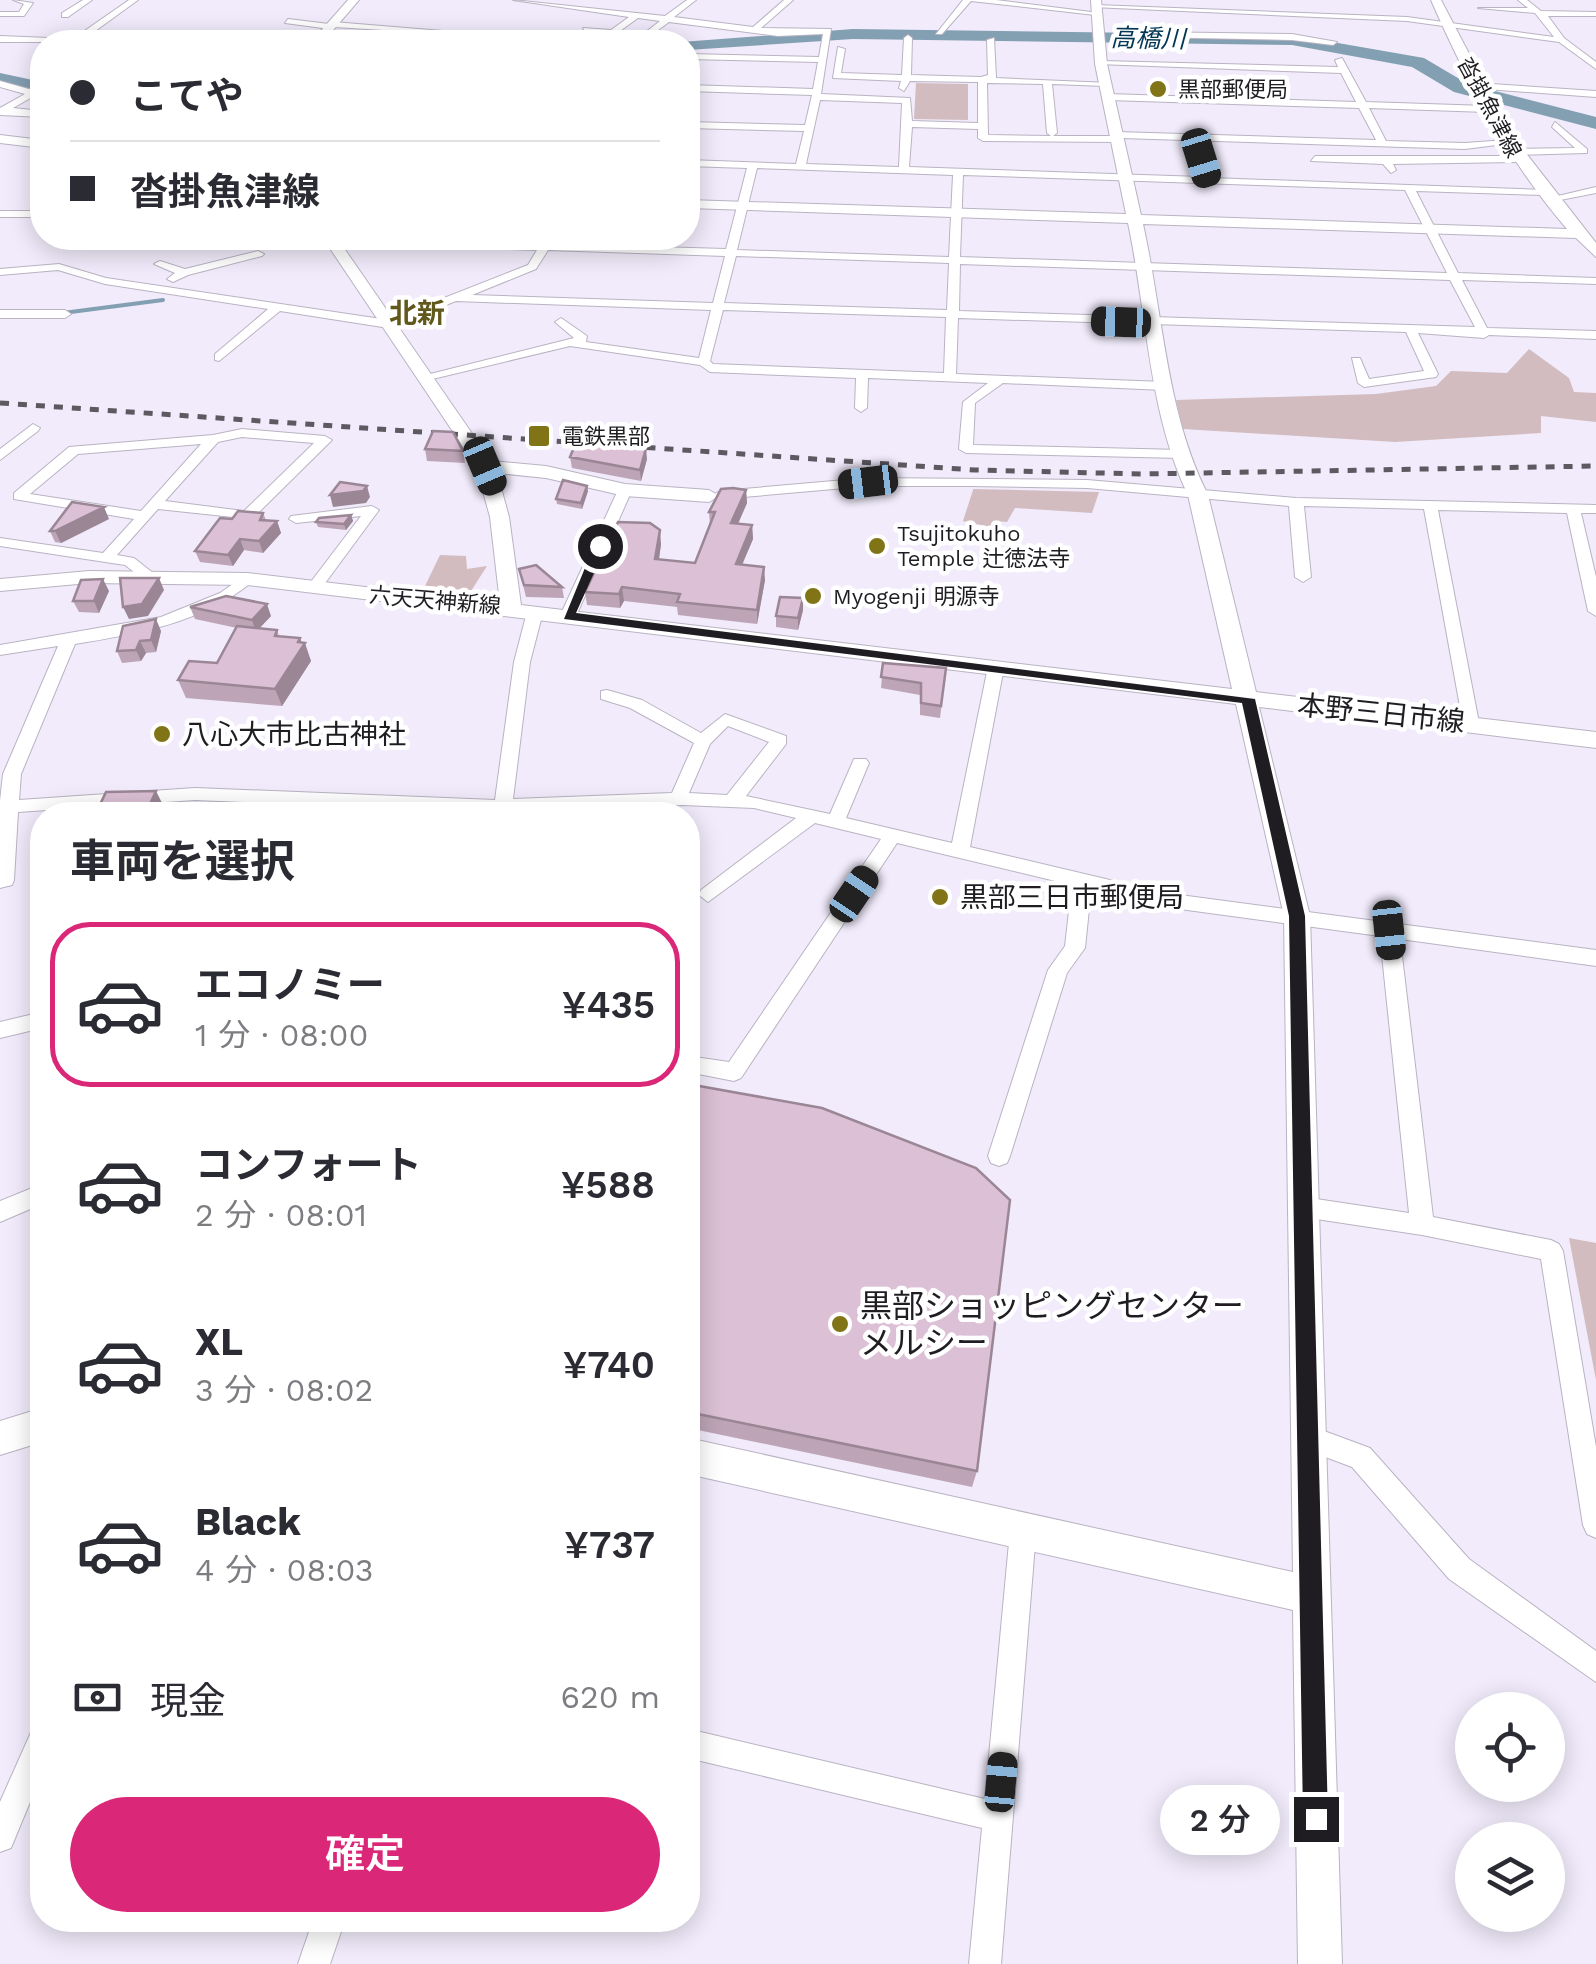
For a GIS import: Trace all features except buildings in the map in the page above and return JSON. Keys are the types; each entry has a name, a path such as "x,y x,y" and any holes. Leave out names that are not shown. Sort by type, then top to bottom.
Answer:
{"main road":[{"path":"328,30 354,0"},
{"name":"沓掛魚津線","path":"1436,0 1486,108 1512,152 1596,252"},
{"path":"1096,6 1101,64 1145,266 1164,386 1182,454 1198,494 1297,916 1320,1964"},
{"path":"0,140 30,143"},
{"path":"700,204 1586,237"},
{"name":"六天天神新線","path":"0,585 148,576 247,579 511,609 499,540 498,500 485,466 339,250"},
{"path":"485,466 546,472 625,490 709,496"},
{"name":"本野三日市線","path":"511,609 1596,740"},
{"path":"0,1438 30,1429"},
{"path":"700,1459 1310,1595"}],"street":[{"path":"0,14 22,14 28,2 16,0"},
{"path":"65,15 88,0"},
{"path":"92,30 134,0"},
{"path":"517,0 778,33 828,31 800,167"},
{"path":"653,30 692,0"},
{"path":"757,28 789,0"},
{"path":"939,32 971,0 1328,15 1447,24 1561,40"},
{"path":"1324,0 1333,42 1382,142"},
{"path":"1522,0 1539,12 1561,40 1596,66"},
{"path":"1181,7 1145,31 1333,42"},
{"path":"1482,8 1596,14"},
{"path":"616,30 638,14"},
{"path":"288,22 392,30"},
{"path":"904,93 908,38"},
{"path":"790,59 795,39"},
{"path":"0,40 30,41"},
{"path":"982,80 992,76 991,40"},
{"path":"841,48 836,76 1046,82 1106,90 1486,108"},
{"path":"700,56 823,60"},
{"path":"1101,64 1345,70"},
{"path":"982,80 983,141"},
{"path":"1046,82 1052,133"},
{"path":"0,84 30,92"},
{"path":"1476,86 1596,94"},
{"path":"700,88 907,100 904,170"},
{"path":"734,126 744,90"},
{"path":"1,110 30,95"},
{"path":"1,110 30,113"},
{"path":"907,124 983,141 1029,146"},
{"path":"700,125 808,128"},
{"path":"1315,159 1386,161 1584,151 1555,125"},
{"path":"983,141 1117,137 1382,142 1512,152"},
{"path":"1201,158 1207,180"},
{"path":"1386,161 1433,229 1484,334"},
{"path":"700,163 1404,186 1547,195 1596,190"},
{"path":"704,362 753,165"},
{"path":"950,378 958,172"},
{"path":"0,214 30,214"},
{"path":"0,272 60,267 153,289 389,324 532,267 543,250"},
{"path":"682,250 1596,281"},
{"path":"153,289 184,273 258,254"},
{"path":"160,264 184,273"},
{"path":"457,298 1411,332 1596,335"},
{"path":"219,357 277,308"},
{"path":"0,314 65,314"},
{"path":"561,322 582,339 576,344"},
{"path":"1356,361 1365,387 1432,374 1411,332"},
{"path":"424,377 576,344 704,362 710,368 1164,386"},
{"path":"861,408 862,375"},
{"path":"1000,380 969,402 966,449 1182,454"},
{"path":"0,456 33,428"},
{"path":"242,433 325,440 247,516 19,496 74,450 212,438 242,433"},
{"path":"107,558 212,438"},
{"path":"709,496 868,482 1087,484 1296,502 1596,509"},
{"path":"568,616 625,490"},
{"path":"1296,502 1304,576"},
{"path":"1430,505 1471,724"},
{"path":"1572,508 1596,611"},
{"path":"296,519 372,510 315,588"},
{"path":"0,542 130,560 148,576"},
{"path":"0,650 211,608 231,596 247,579"},
{"path":"503,802 524,646 535,612"},
{"path":"0,881 5,880 4,806 12,774 69,638"},
{"path":"960,850 996,667"},
{"path":"607,694 636,704 703,742"},
{"path":"678,799 703,742 725,720 780,740 732,801"},
{"path":"836,820 860,763"},
{"path":"68,802 195,794 348,802"},
{"path":"631,802 732,801 813,814 1165,900 1596,958"},
{"path":"4,806 30,804"},
{"path":"708,895 813,814"},
{"path":"700,1066 734,1072 893,835"},
{"path":"999,1156 1058,970 1075,948 1082,882"},
{"path":"1389,930 1422,1226"},
{"path":"0,1030 30,1023"},
{"path":"0,1212 30,1199"},
{"path":"1303,1206 1550,1250 1596,1525"},
{"path":"1306,1437 1361,1456 1459,1569 1596,1668"},
{"path":"985,1964 1023,1532"},
{"path":"700,1747 998,1818"},
{"path":"0,1837 7,1804 30,1762"},
{"path":"314,1964 325,1932"}],"shaded area":[{"path":"916,83 968,84 968,120 914,119"},
{"path":"1529,349 1569,378 1574,392 1596,393 1596,422 1541,416 1541,433 1395,442 1183,429 1176,400 1376,394 1436,386 1451,371 1507,373"},
{"path":"973,489 1099,492 1092,513 1015,508 1007,522 994,521 990,527 963,521"},
{"path":"440,555 466,556 467,569 487,566 471,591 425,586"},
{"path":"1569,1238 1596,1243 1596,1380"}],"waterway":[{"name":"高橋川","path":"700,44 853,34 1292,40 1417,62 1461,88 1596,123"},
{"name":"高橋川","path":"0,79 30,85"},
{"path":"63,313 163,300"}],"railway":[{"path":"0,403 975,470 1142,474 1596,466"}],"place":[{"name":"黒部郵便局","path":"1158,89"},
{"name":"電鉄黒部","path":"539,436"},
{"name":"Tsujitokuho Temple 辻徳法寺","path":"877,546"},
{"name":"Myogenji 明源寺","path":"813,596"},
{"name":"八心大市比古神社","path":"162,734"},
{"name":"黒部三日市郵便局","path":"940,897"},
{"name":"黒部ショッピングセンター メルシー","path":"840,1324"}],"district":[{"name":"北新","path":"417,313"}],"route":[{"path":"600,546 568,616 1248,699 1297,916 1316,1819"}]}
